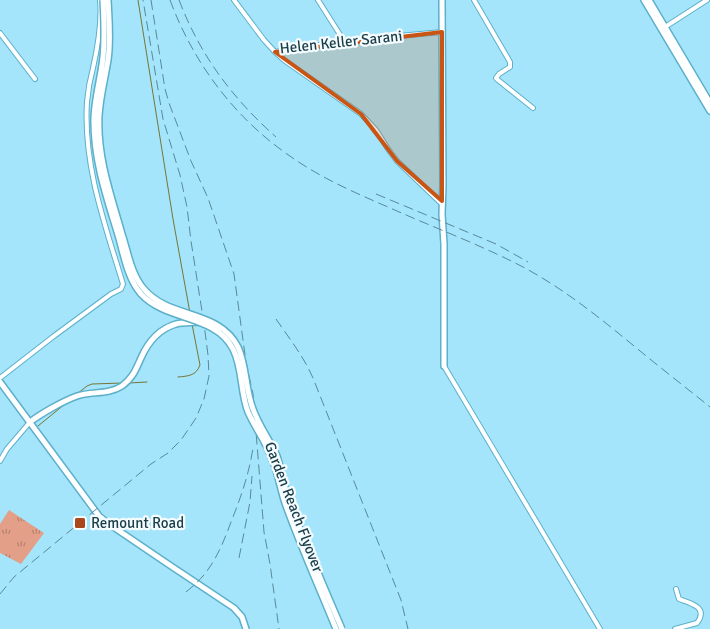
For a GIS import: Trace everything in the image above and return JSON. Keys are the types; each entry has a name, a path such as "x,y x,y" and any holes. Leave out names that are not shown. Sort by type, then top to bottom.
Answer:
{"main road":[{"name":"Garden Reach Flyover","path":"101,0 105,31 103,59 95,104 94,134 98,165 129,272 137,289 145,298 157,306 200,322 219,332 230,343 239,366 247,410 272,460 285,504 336,629"},
{"name":"Garden Reach Flyover","path":"108,0 110,37 99,116 100,151 105,177 134,271 141,286 156,300 212,322 226,332 237,345 244,365 252,408 271,443 290,502 342,629"},
{"path":"442,0 444,366"},
{"path":"644,0 710,111"},
{"path":"649,0 710,103"},
{"path":"30,422 80,395 111,391 120,387 132,378 149,342 159,333 178,323 200,322"},
{"path":"0,382 99,516 234,608 242,618 246,629"}],"street":[{"path":"0,378 111,294 121,289 123,284 95,188 87,132 87,102 100,29 101,0"},
{"name":"Helen Keller Sarani","path":"234,0 274,52 344,41 442,32"},
{"path":"318,0 344,41"},
{"path":"474,0 510,62 510,67 498,74 496,78 534,108"},
{"path":"664,26 708,0"},
{"path":"0,33 35,79"},
{"path":"274,52 361,114 376,130 397,161 442,204"},
{"path":"444,366 600,629"},
{"path":"0,461 30,422"},
{"path":"675,629 697,622 701,615 696,605 679,599 676,589"}],"highlighted area":[{"path":"442,32 442,201 397,161 361,114 275,52"}],"green space":[{"path":"9,510 44,533 21,564 0,553 0,524"}],"waterway":[{"path":"138,0 190,313"},
{"path":"178,377 194,373 200,365 192,324"},
{"path":"129,383 147,382"},
{"path":"77,394 92,384 123,383"},
{"path":"38,426 65,404"}],"railway":[{"path":"0,594 14,577 151,464 168,453 181,440 190,427 204,399 209,376 208,355 187,207 180,175 163,119 143,0"},
{"path":"151,0 165,89 169,103 191,161 208,198 234,274 246,362 253,394 264,532 279,629"},
{"path":"170,0 179,23 203,66 232,105 267,139 323,176 490,251 540,276 616,331 710,407"},
{"path":"179,0 197,39 219,75 245,107 276,137"},
{"path":"376,194 496,244 528,262"},
{"path":"276,319 301,355 313,378 401,600 408,629"},
{"path":"186,592 203,576 212,564 226,536 241,494 253,448"},
{"path":"239,558 250,502 252,476"}],"place":[{"name":"Remount Road","path":"80,523"}]}
